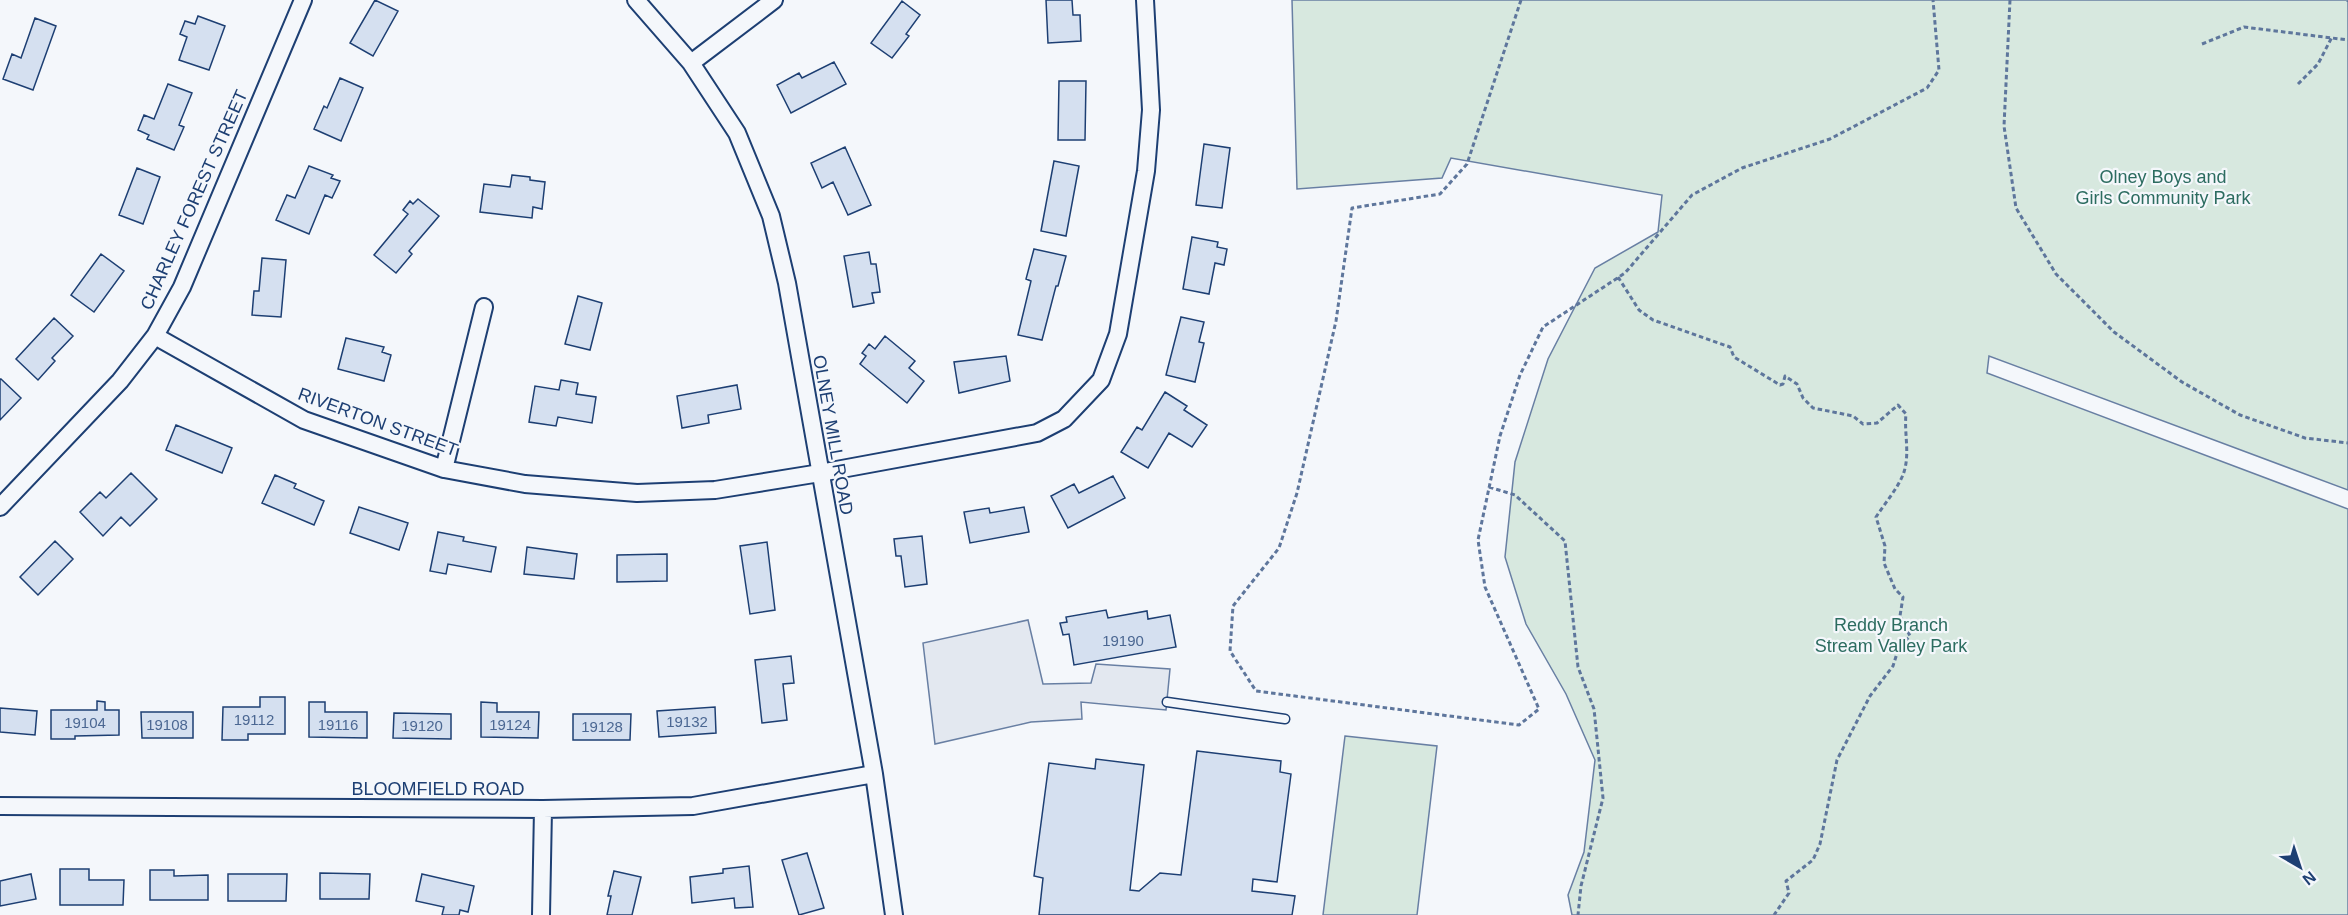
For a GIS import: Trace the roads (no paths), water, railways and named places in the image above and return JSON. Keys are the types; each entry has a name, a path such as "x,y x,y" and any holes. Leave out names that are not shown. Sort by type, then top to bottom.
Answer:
{"street":[{"name":"CHARLEY FOREST STREET","path":"0,507 120,381 155,336 182,287 303,0"},
{"name":"OLNEY MILL ROAD","path":"636,0 691,63 737,133 771,216 787,283 874,774 894,915"},
{"path":"691,63 774,0"},
{"path":"820,473 1037,433 1064,419 1101,380 1118,334 1146,171 1151,110 1145,0"},
{"path":"444,469 484,307"},
{"name":"RIVERTON STREET","path":"155,336 304,420 444,469 525,484 637,493 715,490 820,473"},
{"name":"BLOOMFIELD ROAD","path":"0,806 543,809 693,806 874,774"},
{"path":"541,915 543,809"}],"lane":[{"path":"1167,702 1286,719"}],"park label":[{"name":"Olney Boys and Girls Community Park","path":"2163,187"},
{"name":"Reddy Branch Stream Valley Park","path":"1891,635"}]}
